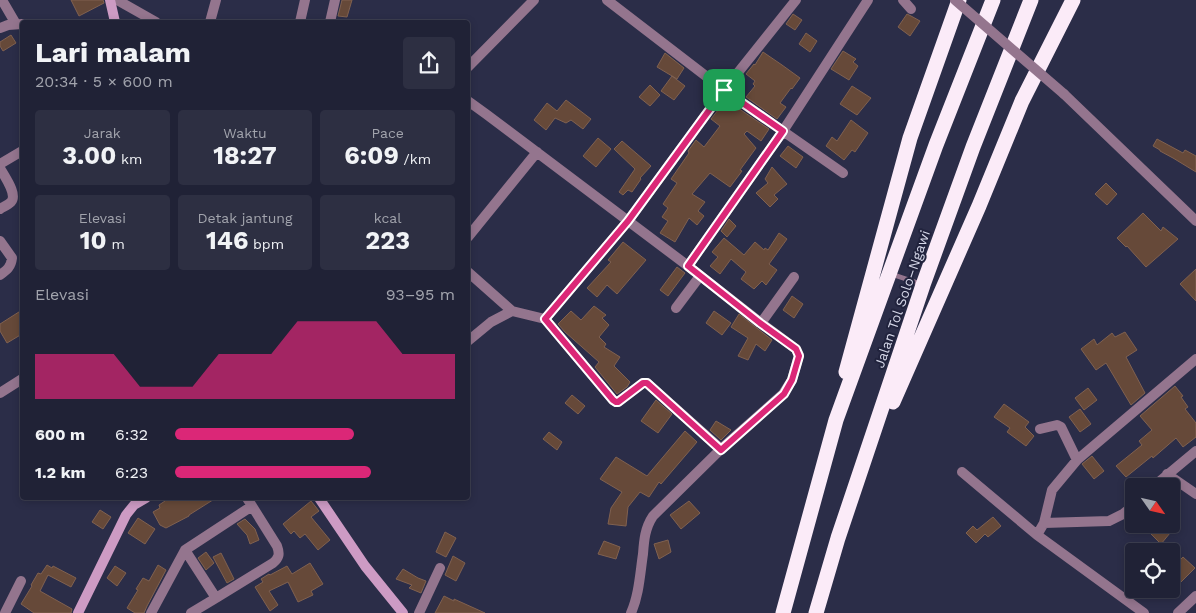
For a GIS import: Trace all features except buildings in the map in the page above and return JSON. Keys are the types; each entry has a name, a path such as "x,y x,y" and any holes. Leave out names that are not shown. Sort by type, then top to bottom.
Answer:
{"highway":[{"path":"836,420 848,362 910,138 960,0"},
{"name":"Jalan Tol Solo–Ngawi","path":"783,613 836,420 936,145 993,0"},
{"name":"Jalan Tol Solo–Ngawi","path":"816,613 851,498 923,285 972,147 1031,0"},
{"path":"851,498 971,224 1022,101 1073,0"}],"street":[{"path":"0,28 19,24 2,0"},
{"path":"110,0 115,20"},
{"path":"117,0 152,20"},
{"path":"211,20 216,0"},
{"path":"300,20 305,0"},
{"path":"330,20 335,0"},
{"path":"470,65 534,0"},
{"path":"607,0 724,90 843,173"},
{"path":"545,319 628,221 724,90 796,0"},
{"path":"688,266 783,131 868,0"},
{"path":"903,0 911,9"},
{"path":"955,0 1064,94 1196,221"},
{"path":"470,103 688,266 796,349 799,356 789,387 721,450 649,522 645,536 639,586 635,603 630,613"},
{"path":"470,235 537,152"},
{"path":"0,209 10,203 13,195 0,166 20,153"},
{"path":"0,241 12,258 8,270 0,275"},
{"path":"470,274 512,311 545,319 613,400 618,402 643,383 647,383 721,450"},
{"path":"676,308 700,276"},
{"path":"760,323 794,277"},
{"path":"470,338 491,322 512,311"},
{"path":"1037,535 1044,523 1052,490 1078,460 1196,359"},
{"path":"0,393 20,381"},
{"path":"1040,429 1056,425 1061,426 1078,460"},
{"path":"1163,478 1196,451"},
{"path":"962,472 1037,535 1144,613"},
{"path":"1167,474 1196,494"},
{"path":"79,613 126,516 134,505 143,500"},
{"path":"320,500 365,566 402,613"},
{"path":"151,613 185,550 250,502 277,546 279,552 278,559 273,564 191,613"},
{"path":"1044,523 1109,520 1125,512"},
{"path":"185,550 216,598"},
{"path":"418,613 440,568"},
{"path":"5,612 21,581"},
{"path":"1178,613 1196,596"}],"lane":[{"path":"890,274 923,285"}],"route":[{"path":"724,90 783,131 688,266 796,349 799,356 792,380 784,394 721,450 647,383 643,383 618,402 613,400 545,319 628,221 724,90"}]}
